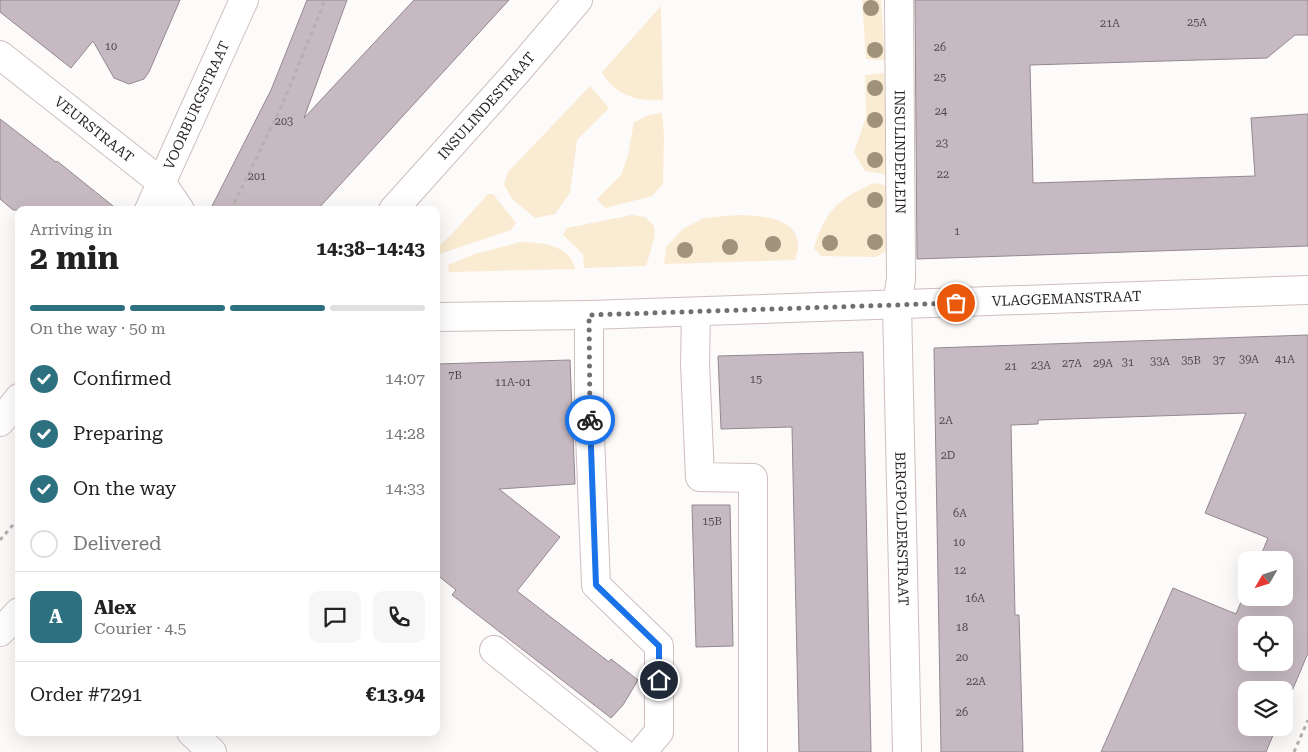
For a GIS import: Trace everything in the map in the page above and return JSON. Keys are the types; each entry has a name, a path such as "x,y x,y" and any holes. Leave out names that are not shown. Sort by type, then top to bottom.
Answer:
{"street":[{"name":"VOORBURGSTRAAT","path":"151,206 244,0"},
{"name":"INSULINDESTRAAT","path":"397,206 515,74 578,0"},
{"name":"INSULINDEPLEIN","path":"897,305 901,279 899,0"},
{"name":"VEURSTRAAT","path":"0,55 161,182 177,206"},
{"name":"VLAGGEMANSTRAAT","path":"440,317 696,312 1308,290"},
{"name":"BERGPOLDERSTRAAT","path":"897,305 907,752"},
{"path":"696,312 695,364 700,478 753,478 753,752"},
{"path":"589,315 589,410 596,585 659,646 659,732 642,752"},
{"path":"0,422 15,403"},
{"path":"0,632 15,616"},
{"path":"494,650 621,752"},
{"path":"195,736 212,752"}],"path":[{"path":"233,206 284,102 326,0"},
{"path":"0,540 15,523"},
{"path":"1294,752 1308,720"}],"shaded area":[{"path":"862,0 881,0 885,60 866,59"},
{"path":"661,6 663,100 645,100 620,91 607,80 602,72"},
{"path":"884,73 888,175 865,171 854,152 866,117 865,75"},
{"path":"590,86 609,108 577,140 570,193 555,214 535,218 511,198 504,184 508,172"},
{"path":"662,113 664,135 663,184 652,196 605,208 597,199 621,175 628,155 634,122 649,115"},
{"path":"874,183 888,186 893,234 887,251 875,257 821,256 814,248 823,224 829,215 835,207 851,195"},
{"path":"488,194 493,194 516,223 511,230 440,254 440,245"},
{"path":"632,215 645,217 654,226 655,236 646,266 584,268 583,254 563,235 567,228"},
{"path":"738,215 775,219 791,228 796,235 798,244 795,260 664,264 666,247 683,229 704,218"},
{"path":"520,242 544,244 560,249 567,254 575,269 449,272 448,265 475,254"}],"building":[{"path":"0,0 180,0 149,72 144,79 129,84 114,78 93,41 71,68 0,12"},
{"path":"307,0 347,0 304,118 414,0 509,0 321,206 212,206 271,90"},
{"path":"915,0 1308,0 1308,35 1295,35 1267,58 1030,65 1033,183 1255,176 1251,118 1308,114 1308,246 917,259"},
{"path":"0,119 113,206 15,206 15,210 13,210 0,199"},
{"path":"1308,335 1308,653 1293,689 1293,681 1238,681 1238,736 1273,736 1266,752 1101,752 1173,588 1236,614 1239,606 1293,606 1293,551 1263,551 1268,538 1205,513 1246,413 1038,420 1038,424 1011,425 1015,615 1019,615 1023,752 941,752 934,348"},
{"path":"863,352 871,752 799,752 792,427 721,429 718,356"},
{"path":"570,360 575,484 499,489 560,537 517,591 609,662 611,659 638,680 623,705 611,718 452,595 456,590 440,577 440,364"},
{"path":"692,505 730,505 733,646 696,647"}],"way so far":[{"path":"590,420 589,315 956,303"}],"route":[{"path":"590,420 596,585 659,646 659,680"}]}
